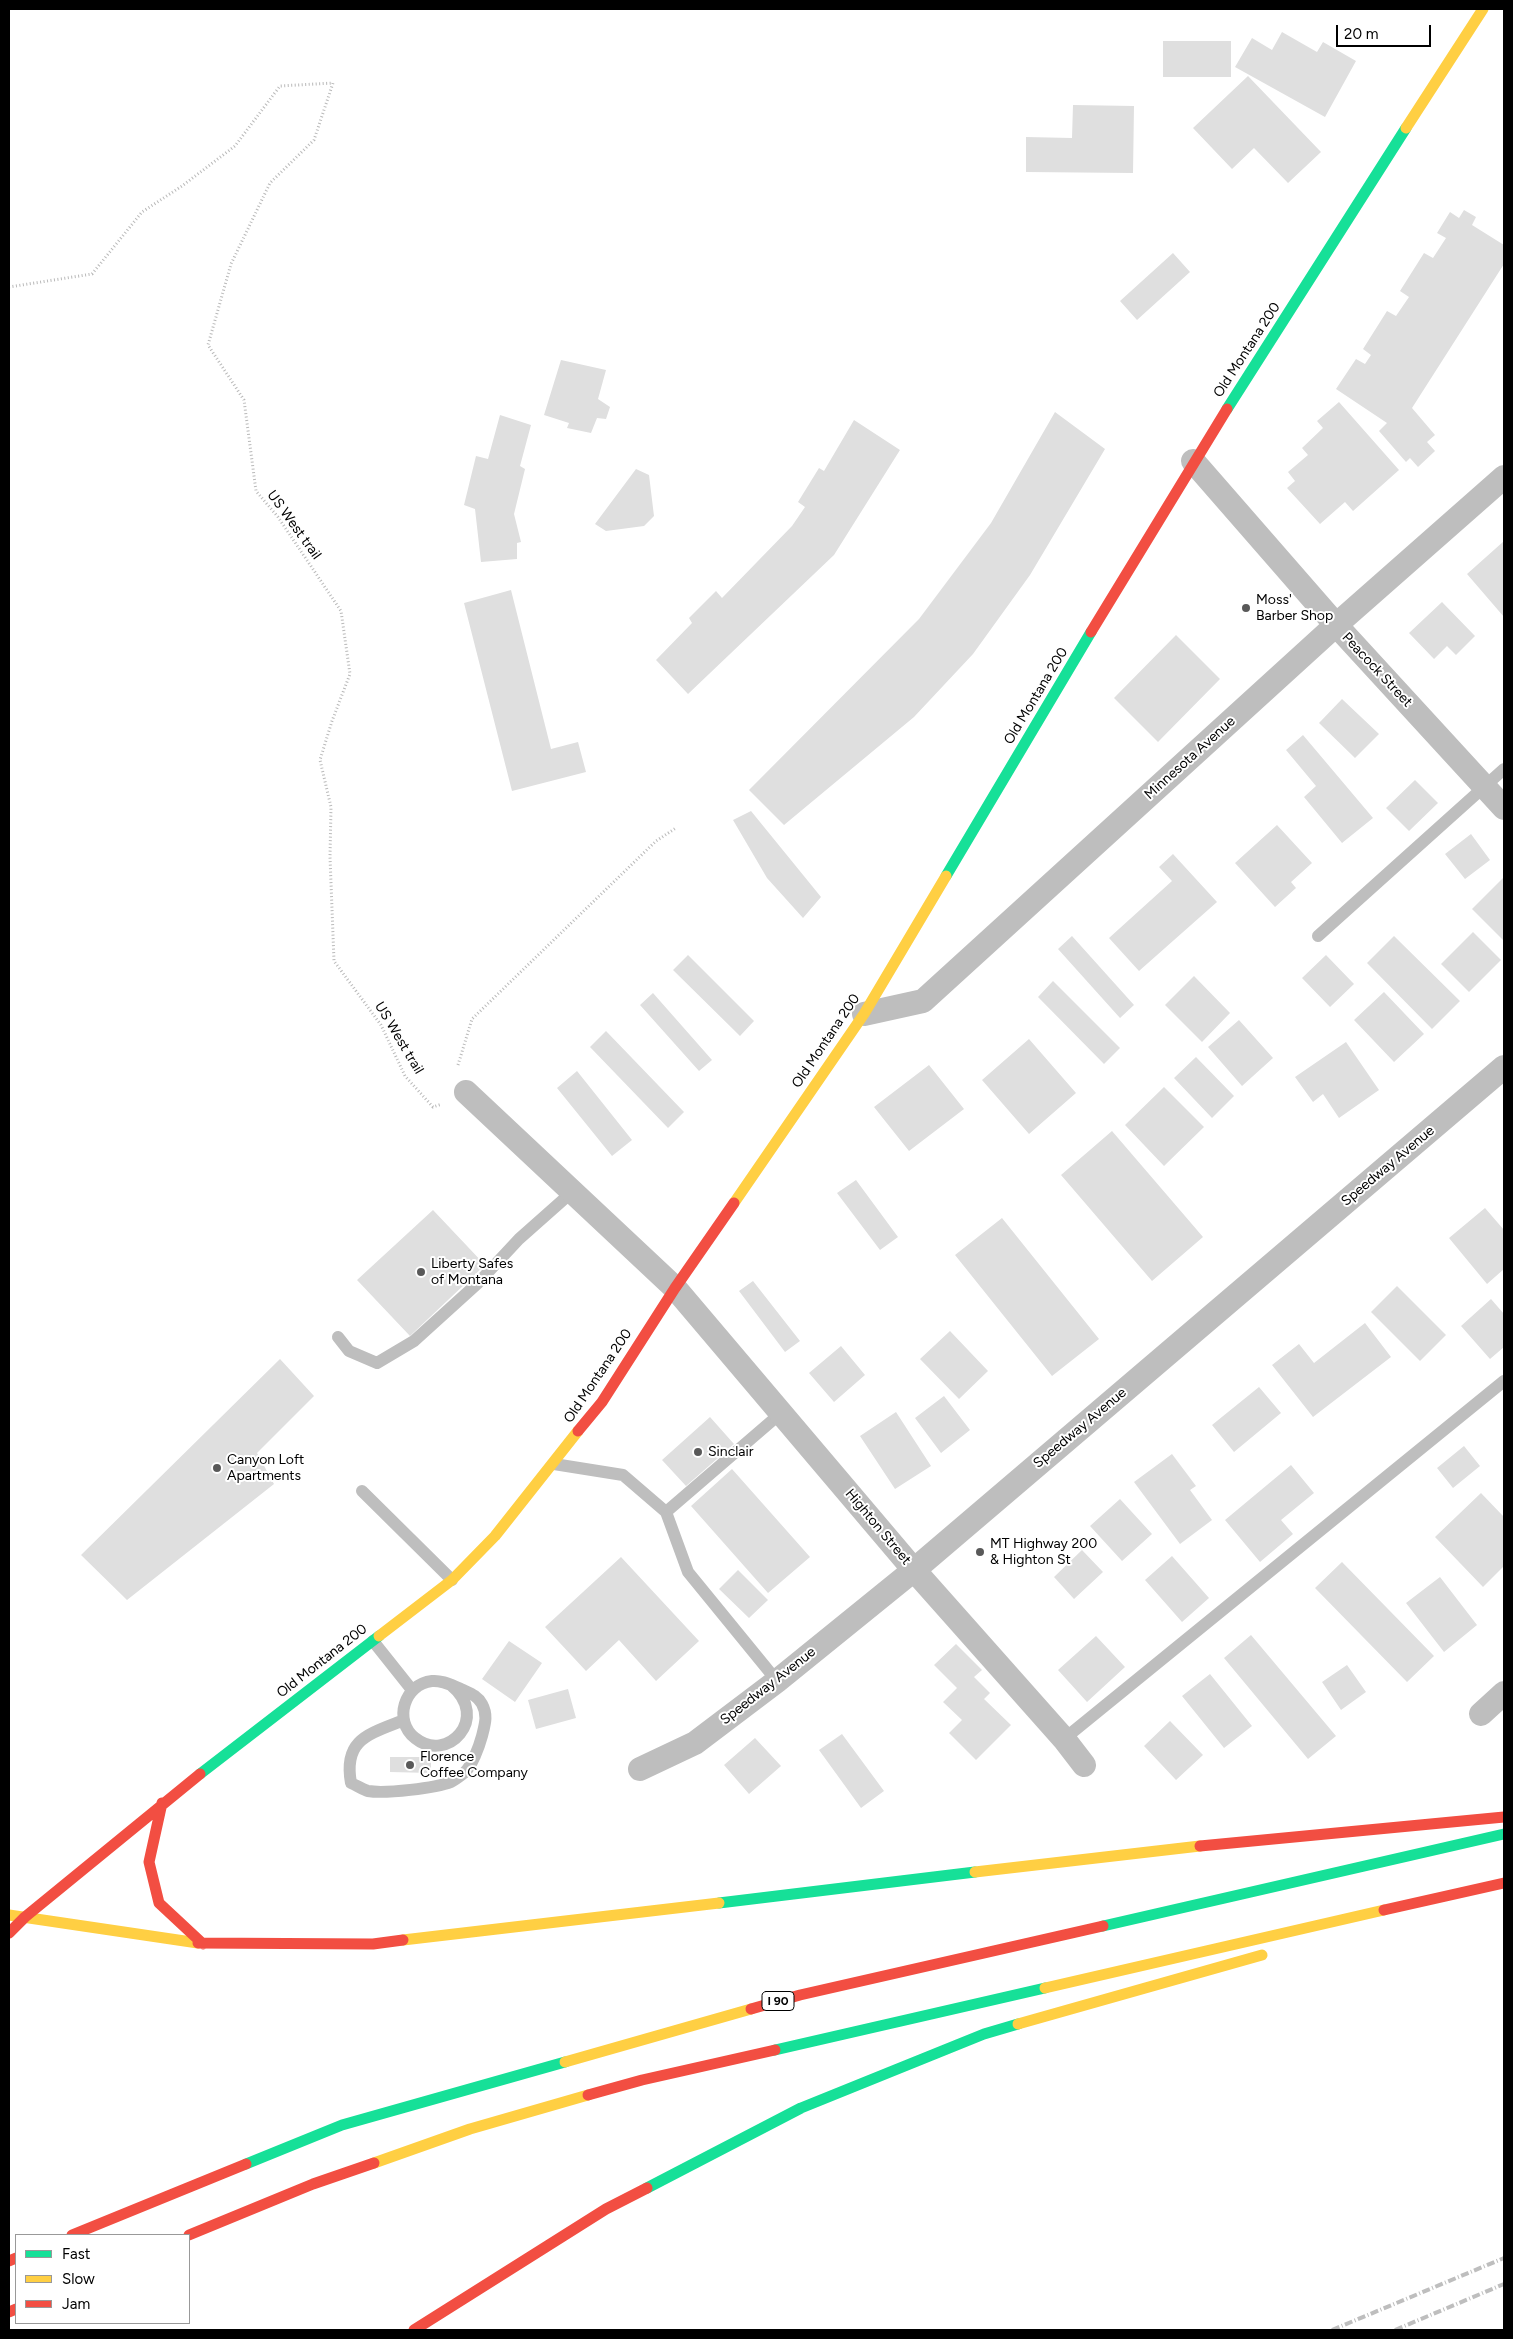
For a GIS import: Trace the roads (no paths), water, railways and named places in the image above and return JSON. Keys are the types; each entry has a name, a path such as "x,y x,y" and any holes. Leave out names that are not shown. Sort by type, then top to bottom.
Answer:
{"main road":[{"name":"Old Montana 200","path":"9,1933 25,1917 162,1803 452,1580 495,1536 602,1402 674,1288 864,1014 1193,461 1481,9"},
{"path":"162,1803 149,1862 160,1903 203,1944"},
{"path":"9,1915 203,1944 373,1944 1151,1851 1504,1817"},
{"name":"I 90","path":"74,2234 342,2125 791,1998 1504,1834"},
{"path":"190,2235 313,2184 470,2129 642,2080 1504,1882"},
{"path":"1372,1925 1504,1888"},
{"path":"414,2330 606,2209 801,2108 984,2034 1277,1951"}],"street":[{"name":"Peacock Street","path":"1193,461 1336,625 1504,808"},
{"name":"Minnesota Avenue","path":"864,1014 923,1001 1336,625 1504,477"},
{"name":"Speedway Avenue","path":"640,1769 695,1743 777,1681 914,1570 1504,1066"},
{"name":"Highton Street","path":"466,1092 674,1288 914,1570 1064,1739 1084,1766"},
{"path":"1481,1714 1504,1693"}],"lane":[{"path":"1318,936 1504,770"},
{"path":"338,1337 349,1351 377,1362 414,1342 478,1283 518,1239 572,1192"},
{"path":"1064,1739 1504,1381"},
{"path":"666,1512 781,1413"},
{"path":"554,1464 623,1475 666,1512 688,1572 777,1681"},
{"path":"362,1490 452,1580"},
{"path":"373,1641 412,1690"},
{"path":"404,1720 371,1734 354,1745 349,1761 351,1783 367,1791 414,1789 452,1782 466,1772 480,1745 485,1726 486,1712 478,1698 451,1685 441,1681 431,1681 412,1690 403,1709 404,1720 414,1738 424,1743 434,1745 445,1744 454,1739 466,1722 468,1711 465,1701 451,1685"}],"railway":[{"path":"1332,2330 1504,2258"},
{"path":"1395,2330 1504,2284"}],"place":[{"name":"Moss' Barber Shop","path":"1246,608"},
{"name":"Liberty Safes of Montana","path":"421,1272"},
{"name":"Sinclair","path":"698,1452"},
{"name":"Canyon Loft Apartments","path":"217,1468"},
{"name":"MT Highway 200 & Highton St","path":"980,1552"},
{"name":"Florence Coffee Company","path":"410,1765"}]}
